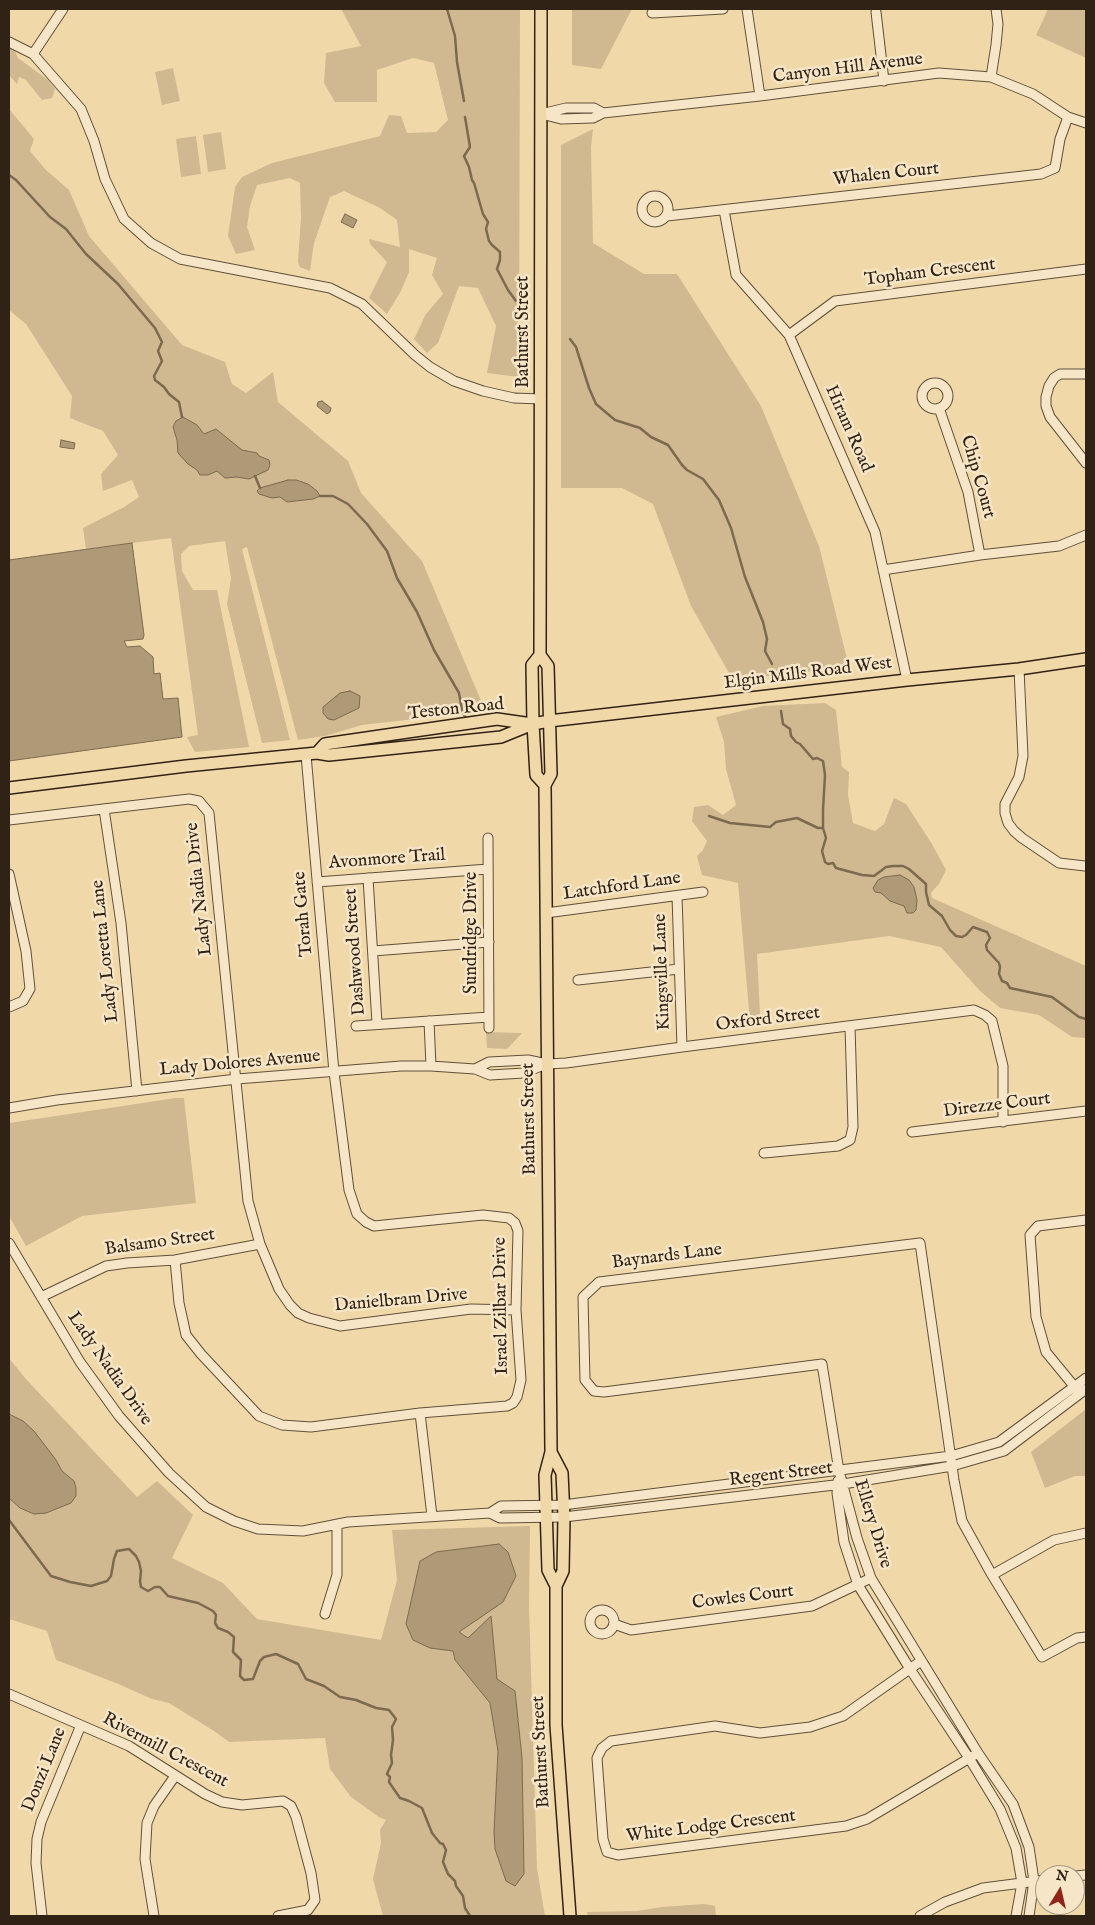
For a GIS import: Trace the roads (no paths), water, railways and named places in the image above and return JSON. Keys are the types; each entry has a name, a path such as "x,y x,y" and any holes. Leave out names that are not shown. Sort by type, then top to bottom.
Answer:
{"main road":[{"name":"Bathurst Street","path":"541,9 540,655 548,666 551,774 545,785 551,1452 545,1475 548,1570 556,1586"},
{"name":"Bathurst Street","path":"540,655 532,665 533,724 536,775 545,785"},
{"name":"Elgin Mills Road West","path":"533,724 907,680 1019,669 1086,659"},
{"name":"Teston Road","path":"312,754 325,744 497,719 533,724"},
{"name":"Teston Road","path":"9,788 186,766 312,754 329,755 501,737 533,724"},
{"name":"Bathurst Street","path":"551,1452 562,1473 564,1511 563,1571 556,1586 556,1725 570,1916"}],"street":[{"path":"33,54 63,9"},
{"path":"652,13 723,9"},
{"path":"747,9 760,96"},
{"path":"991,76 998,24 996,9"},
{"path":"876,12 884,81"},
{"path":"9,42 33,54 81,109 94,141 105,179 124,219 150,243 180,259 330,288 362,304 415,355 430,367 454,380 483,391 514,398 541,399"},
{"name":"Canyon Hill Avenue","path":"540,114 561,119 594,118 603,113 939,74 991,76 1033,94 1068,117 1086,123"},
{"name":"Whalen Court","path":"667,216 1041,174 1054,168 1060,138 1068,117"},
{"name":"Hiram Road","path":"724,210 736,275 789,335 875,532 907,680"},
{"name":"Topham Crescent","path":"789,335 835,301 1086,268"},
{"path":"1086,374 1060,374 1054,378 1049,386 1046,406 1055,425 1086,463"},
{"name":"Chip Court","path":"939,408 968,492 980,555"},
{"path":"882,570 980,555 1059,546 1086,535"},
{"path":"1019,669 1023,756 1019,777 1005,804 1008,823 1014,832 1060,863 1086,866"},
{"name":"Torah Gate","path":"312,754 317,882 334,1072"},
{"name":"Lady Nadia Drive","path":"9,820 189,800 199,801 209,813 237,1079"},
{"name":"Lady Loretta Lane","path":"104,809 122,923 137,1091"},
{"name":"Sundridge Drive","path":"488,838 489,1028"},
{"name":"Avonmore Trail","path":"317,882 488,869"},
{"path":"9,874 26,951 30,989 27,998 9,1007"},
{"name":"Dashwood Street","path":"368,878 377,1023"},
{"name":"Latchford Lane","path":"546,913 703,892"},
{"name":"Kingsville Lane","path":"677,896 682,1047"},
{"path":"372,951 489,942"},
{"path":"578,980 679,969"},
{"name":"Oxford Street","path":"547,1064 569,1063 974,1010 992,1021 1003,1066 1003,1122"},
{"path":"356,1026 377,1023 489,1017"},
{"path":"429,1021 430,1066"},
{"path":"764,1153 838,1146 850,1140 853,1127 850,1026"},
{"name":"Lady Dolores Avenue","path":"9,1108 57,1100 237,1079 401,1066 475,1069 490,1075 524,1073 547,1064"},
{"name":"Israel Zilbar Drive","path":"175,1260 179,1303 186,1335 210,1365 258,1416 282,1425 311,1426 420,1413 507,1406 513,1403 521,1380 516,1310 518,1232 515,1223 509,1218 483,1215 374,1226 357,1214 349,1190 334,1072"},
{"name":"Danielbram Drive","path":"237,1079 248,1201 260,1244 278,1290 298,1312 309,1318 340,1326 471,1309 516,1310"},
{"name":"Direzze Court","path":"912,1132 1086,1111"},
{"path":"1080,1390 1046,1352 1036,1317 1030,1235 1038,1226 1086,1220"},
{"name":"Baynards Lane","path":"839,1471 822,1364 604,1392 594,1391 585,1380 584,1297 600,1282 920,1243 951,1456"},
{"name":"Lady Nadia Drive","path":"9,1244 80,1362 119,1416 169,1474 206,1507 234,1521 258,1529 303,1531 348,1522 490,1513 501,1506 546,1506 564,1511"},
{"name":"Balsamo Street","path":"41,1297 106,1266 175,1260 260,1244"},
{"name":"Regent Street","path":"564,1511 840,1485 952,1466 1004,1451 1080,1390 1086,1378"},
{"name":"Regent Street","path":"546,1518 564,1511 951,1456 999,1442 1080,1390"},
{"path":"420,1413 432,1516"},
{"path":"951,1456 962,1521 992,1575 1042,1656 1077,1638 1086,1637"},
{"name":"Ellery Drive","path":"839,1471 844,1542 858,1585 1000,1809 1016,1848 1022,1883 1016,1916"},
{"name":"Ellery Drive","path":"840,1485 871,1578 978,1753 1013,1804 1029,1847 1034,1881 1029,1916"},
{"name":"Lady Nadia Drive","path":"490,1513 500,1518 546,1518"},
{"path":"325,1614 336,1575 337,1525"},
{"path":"992,1575 1054,1540 1086,1533"},
{"name":"Cowles Court","path":"614,1624 631,1630 812,1606 871,1578"},
{"name":"White Lodge Crescent","path":"921,1661 843,1716 810,1727 760,1733 715,1726 611,1740 602,1748 597,1758 603,1839 607,1852 618,1855 846,1826 867,1819 978,1753"},
{"name":"Rivermill Crescent","path":"9,1694 129,1746 175,1776 222,1802 242,1805 283,1801 291,1806 311,1873 315,1900 308,1910 278,1916"},
{"name":"Donzi Lane","path":"42,1916 36,1863 37,1839 41,1822 81,1725"},
{"path":"154,1916 145,1859 147,1823 154,1806 175,1776"},
{"path":"920,1916 946,1902 983,1888 1034,1881"}],"waterway":[{"path":"447,9 455,36 457,62 464,101"},
{"path":"465,117 470,147 464,156 483,214 488,222 486,229 489,241 500,252 497,269 516,301"},
{"path":"9,175 16,180 50,217 66,229 86,254 118,284 155,328 162,342 158,351 162,361 154,376 155,380 179,402 182,417"},
{"path":"570,339 576,347 596,404 615,420 640,428 651,437 668,445 682,465 703,479 719,500 731,528 745,577 763,622 767,639 765,651 772,664"},
{"path":"255,476 260,488"},
{"path":"320,496 333,496 348,504 367,524 387,551 397,578 417,612 434,650 459,693 462,710 466,719"},
{"path":"781,711 783,724 790,729 791,736 796,742 813,759 817,758 823,761 825,775 823,828 826,838 822,851 825,862 828,864 833,863 836,868 862,875 874,876 886,867 893,866 903,866 909,869 926,884 929,905 942,916 956,936 962,937 966,935 973,927 987,932 990,938 986,945 987,950 999,963 999,974 1002,981 1007,983 1010,988 1052,997 1079,1017 1086,1019"},
{"path":"709,816 730,823 770,827 776,822 797,818 818,828 823,828"},
{"path":"9,1520 51,1576 70,1582 91,1586 107,1581 111,1576 117,1551 129,1549 139,1562 141,1587 148,1591 155,1587 160,1587 168,1596 198,1603 213,1611 216,1615 215,1623 218,1628 234,1637 233,1652 241,1660 240,1676 244,1680 253,1679 260,1661 264,1657 276,1654 298,1664 306,1679 324,1686 340,1697 389,1710 396,1719 392,1727 392,1763 387,1774 390,1777 389,1782 400,1798 422,1808 432,1833 446,1850 443,1862 448,1874 455,1881 463,1896 465,1908 470,1916"}]}
